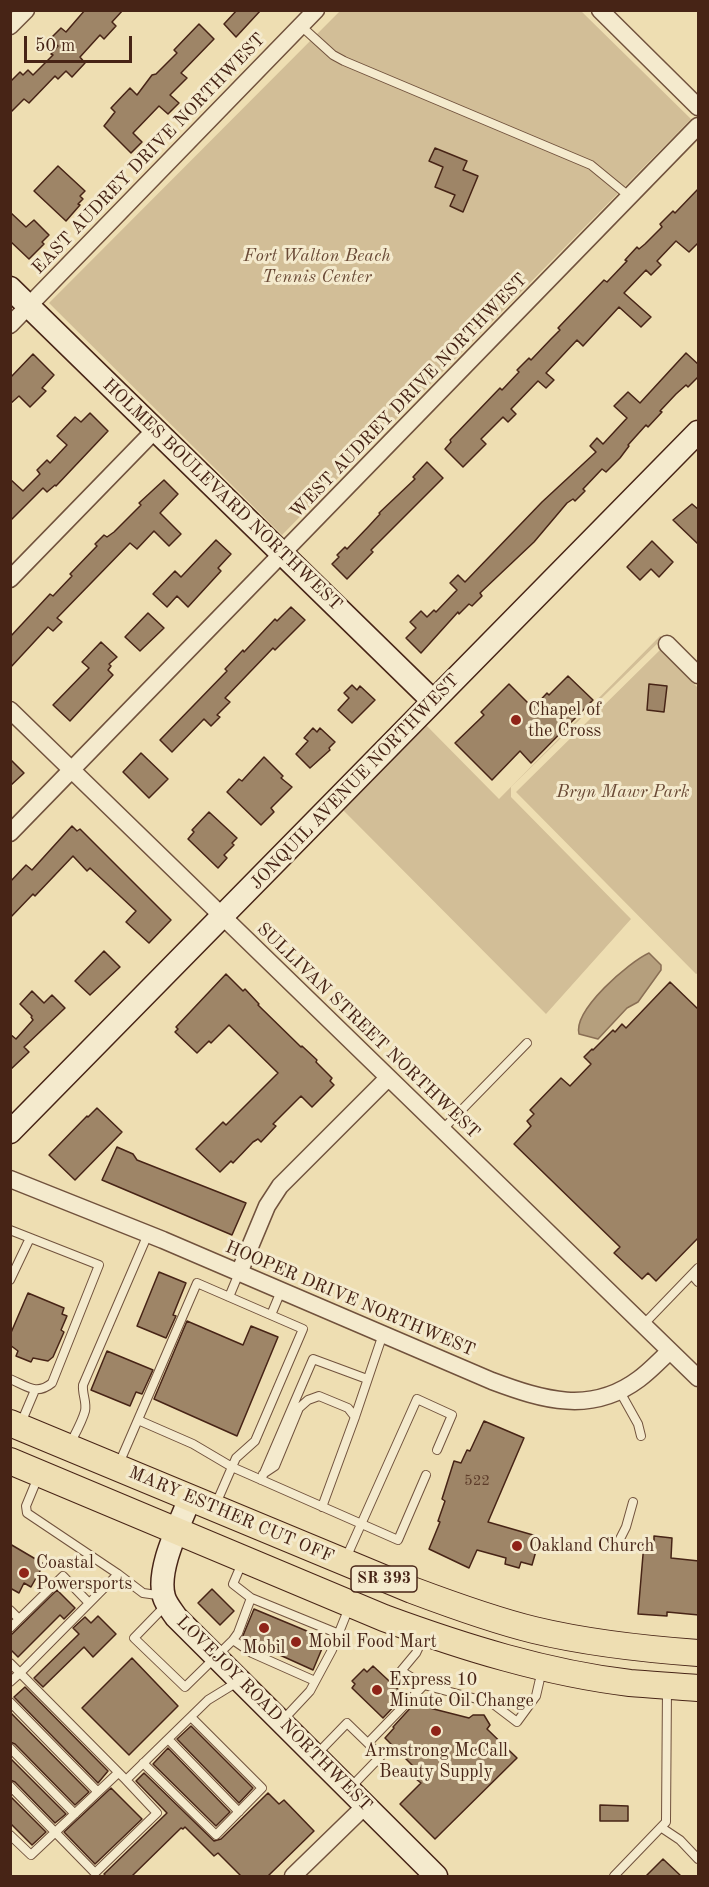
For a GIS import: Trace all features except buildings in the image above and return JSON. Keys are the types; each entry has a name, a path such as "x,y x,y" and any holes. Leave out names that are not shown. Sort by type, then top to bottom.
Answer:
{"main road":[{"name":"MARY ESTHER CUT OFF","path":"15,1425 412,1590 475,1613 550,1633 603,1643 699,1653"},
{"name":"MARY ESTHER CUT OFF","path":"10,1461 350,1604 426,1633 493,1655 543,1667 630,1683 699,1688"},
{"path":"543,1667 550,1633"}],"street":[{"path":"10,26 26,10"},
{"name":"EAST AUDREY DRIVE NORTHWEST","path":"10,324 316,10"},
{"path":"600,10 699,106"},
{"name":"WEST AUDREY DRIVE NORTHWEST","path":"10,833 699,126"},
{"name":"HOLMES BOULEVARD NORTHWEST","path":"10,288 433,701"},
{"path":"10,579 155,430"},
{"name":"JONQUIL AVENUE NORTHWEST","path":"10,1132 699,432"},
{"path":"667,644 699,675"},
{"name":"SULLIVAN STREET NORTHWEST","path":"10,710 699,1378"},
{"path":"239,1273 267,1206 280,1186 388,1078"},
{"name":"HOOPER DRIVE NORTHWEST","path":"10,1179 148,1234 526,1394 551,1400 573,1402 591,1400 619,1390 639,1379 670,1351"},
{"name":"LOVEJOY ROAD NORTHWEST","path":"190,1498 165,1565 162,1582 165,1600 176,1617 436,1876"},
{"path":"293,1876 365,1806"}],"lane":[{"path":"301,26 333,55 344,61 591,165 630,197"},
{"path":"442,1130 527,1043"},
{"path":"10,1230 99,1265 52,1383 44,1389 36,1390 10,1379"},
{"path":"69,1447 85,1411 83,1385 148,1234"},
{"path":"10,1280 30,1238"},
{"path":"229,1297 239,1273"},
{"path":"643,1325 696,1275"},
{"path":"117,1467 197,1283 303,1329 255,1441 236,1458 215,1508"},
{"path":"271,1315 281,1291"},
{"path":"322,1507 356,1417 383,1334"},
{"path":"262,1477 314,1359 367,1379"},
{"path":"15,1425 36,1390"},
{"path":"619,1390 638,1424 641,1436"},
{"path":"262,1477 275,1467 299,1408 308,1400 320,1396 348,1408 356,1417"},
{"path":"344,1562 417,1399 452,1414 436,1450"},
{"path":"138,1420 193,1444 232,1467 262,1477 322,1507 398,1540 426,1475"},
{"path":"40,1474 26,1506 27,1513 143,1593 165,1600 134,1638 185,1687 233,1640 251,1598"},
{"path":"615,1549 626,1527 633,1502"},
{"path":"244,1559 233,1584 251,1598 339,1634"},
{"path":"10,1682 118,1574"},
{"path":"10,1628 63,1576 89,1603"},
{"path":"281,1722 310,1691 339,1634 350,1604"},
{"path":"10,1610 20,1619"},
{"path":"426,1633 416,1653 401,1671 424,1685 492,1703 517,1722 536,1696 543,1667"},
{"path":"233,1640 252,1653 315,1681"},
{"path":"10,1663 157,1813 95,1873 10,1786"},
{"path":"126,1780 208,1700 240,1681"},
{"path":"368,1743 424,1685"},
{"path":"614,1876 666,1822 667,1685"},
{"path":"10,1702 98,1791"},
{"path":"143,1763 216,1835 262,1788 191,1717"},
{"path":"315,1756 347,1723 368,1743 381,1756 349,1790"},
{"path":"168,1739 239,1812"},
{"path":"10,1748 75,1814"},
{"path":"10,1835 31,1855 118,1773"},
{"path":"662,1828 680,1840 699,1859"}],"green space":[{"name":"Fort Walton Beach Tennis Center","path":"340,11 581,11 691,119 282,535 49,303"},
{"path":"660,636 663,638 511,787 511,797 631,919 546,1014 340,807 423,722 499,799"},
{"name":"Bryn Mawr Park","path":"661,649 698,688 698,973 696,974 516,792"}],"shaded area":[{"path":"649,953 661,965 661,970 638,1002 627,1008 598,1039 579,1034 579,1024 593,1000 616,976"}],"place":[{"name":"Chapel of the Cross","path":"516,720"},
{"name":"Oakland Church","path":"517,1546"},
{"name":"Coastal Powersports","path":"24,1573"},
{"name":"Mobil","path":"264,1628"},
{"name":"Mobil Food Mart","path":"296,1642"},
{"name":"Express 10 Minute Oil Change","path":"377,1690"},
{"name":"Armstrong McCall Beauty Supply","path":"436,1731"}]}
